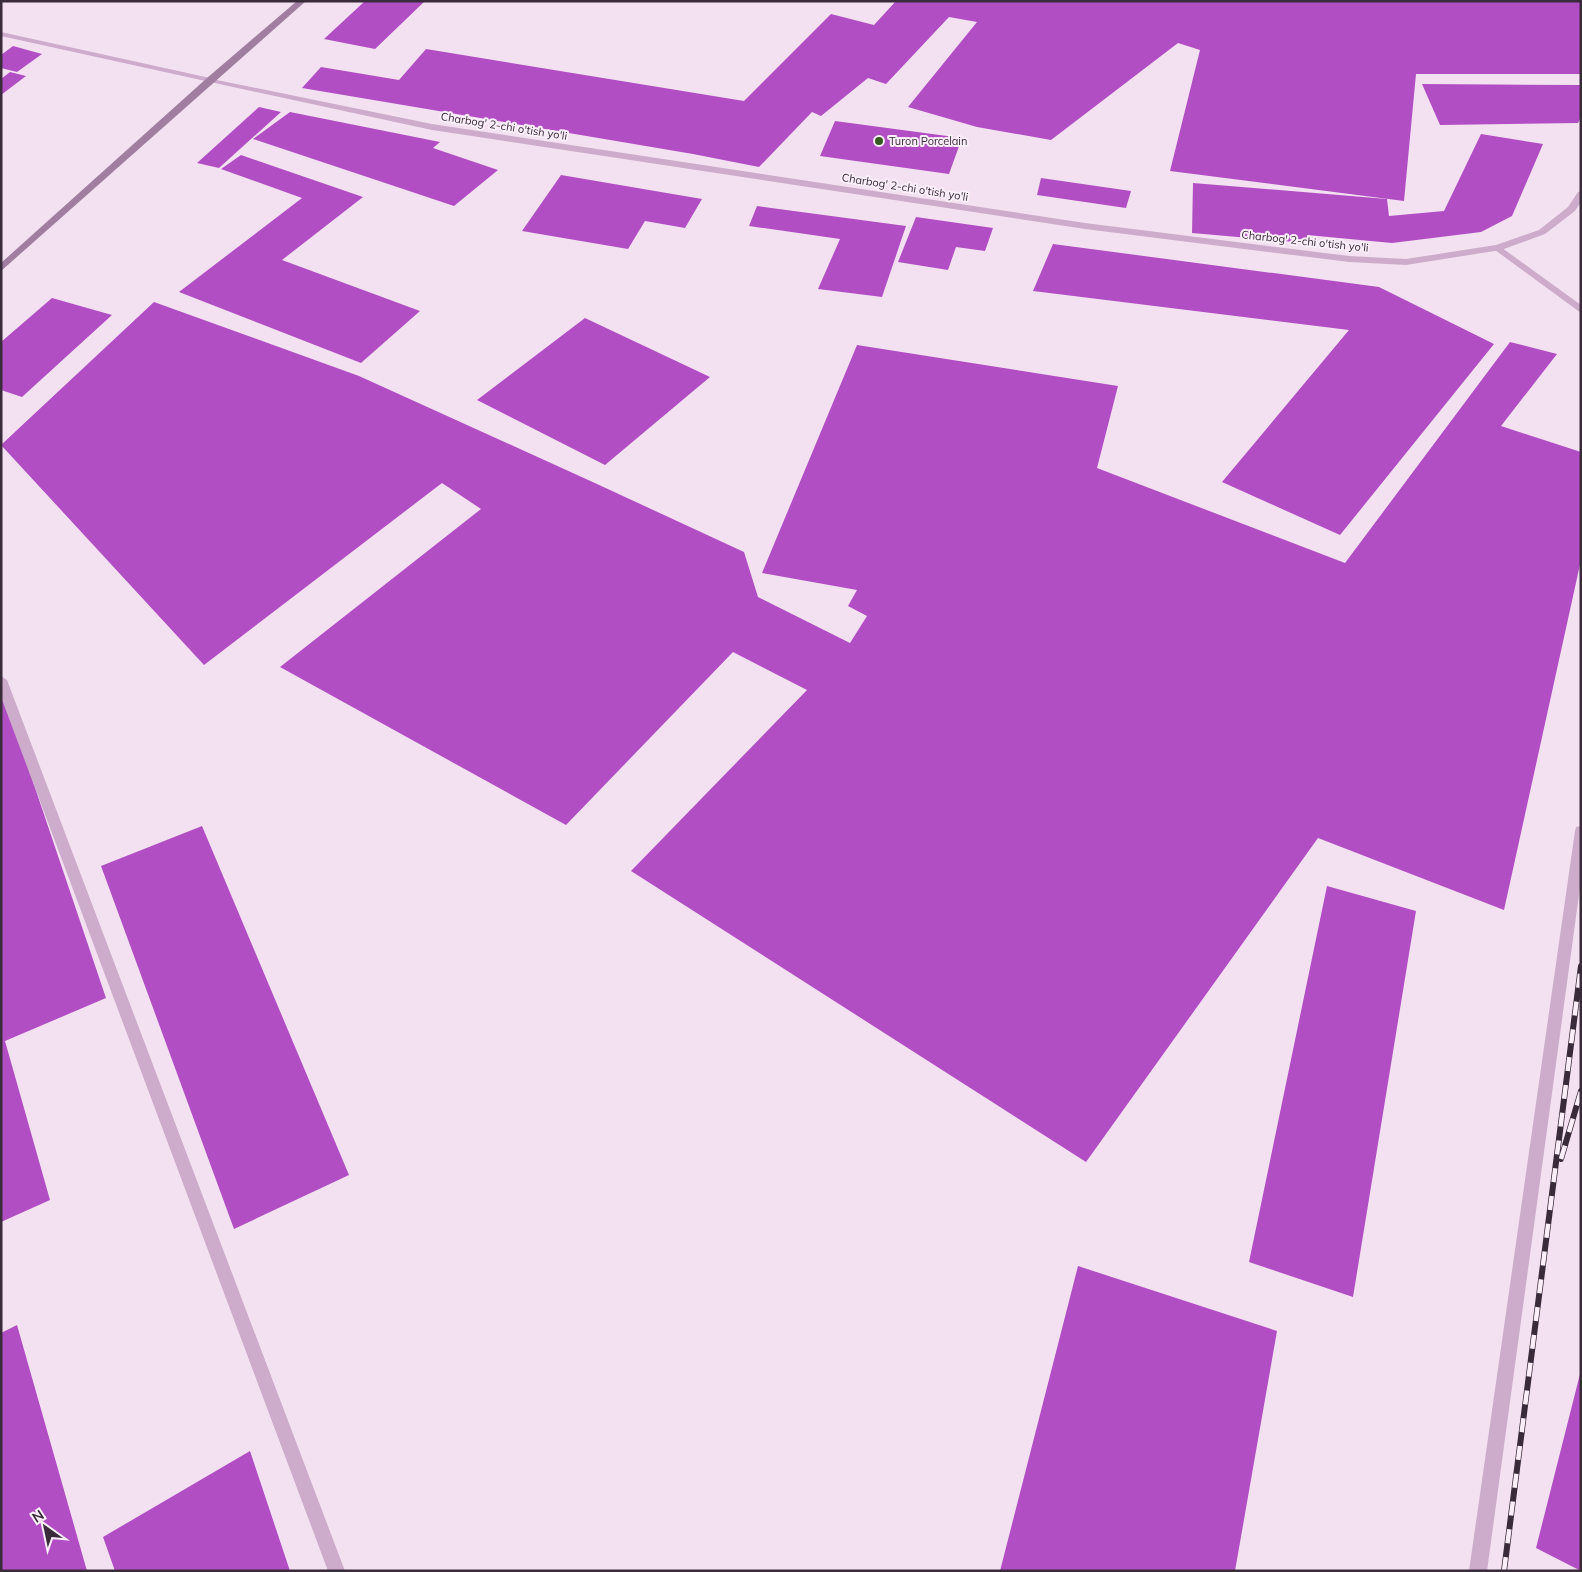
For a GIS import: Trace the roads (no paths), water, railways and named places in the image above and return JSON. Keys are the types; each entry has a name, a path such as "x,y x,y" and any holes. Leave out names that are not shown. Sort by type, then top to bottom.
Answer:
{"street":[{"path":"1,268 210,80 302,1"},
{"name":"Charbog' 2-chi o'tish yo'li","path":"1,34 432,127 1085,226 1349,259 1406,262 1498,248 1542,232 1572,209 1581,194"},
{"path":"1498,248 1581,310"},
{"path":"1,680 337,1571"},
{"path":"1478,1571 1581,832"}],"railway":[{"path":"1504,1571 1581,966"},
{"path":"1561,1159 1581,1091"}],"place":[{"name":"Turon Porcelain","path":"879,141"}]}
